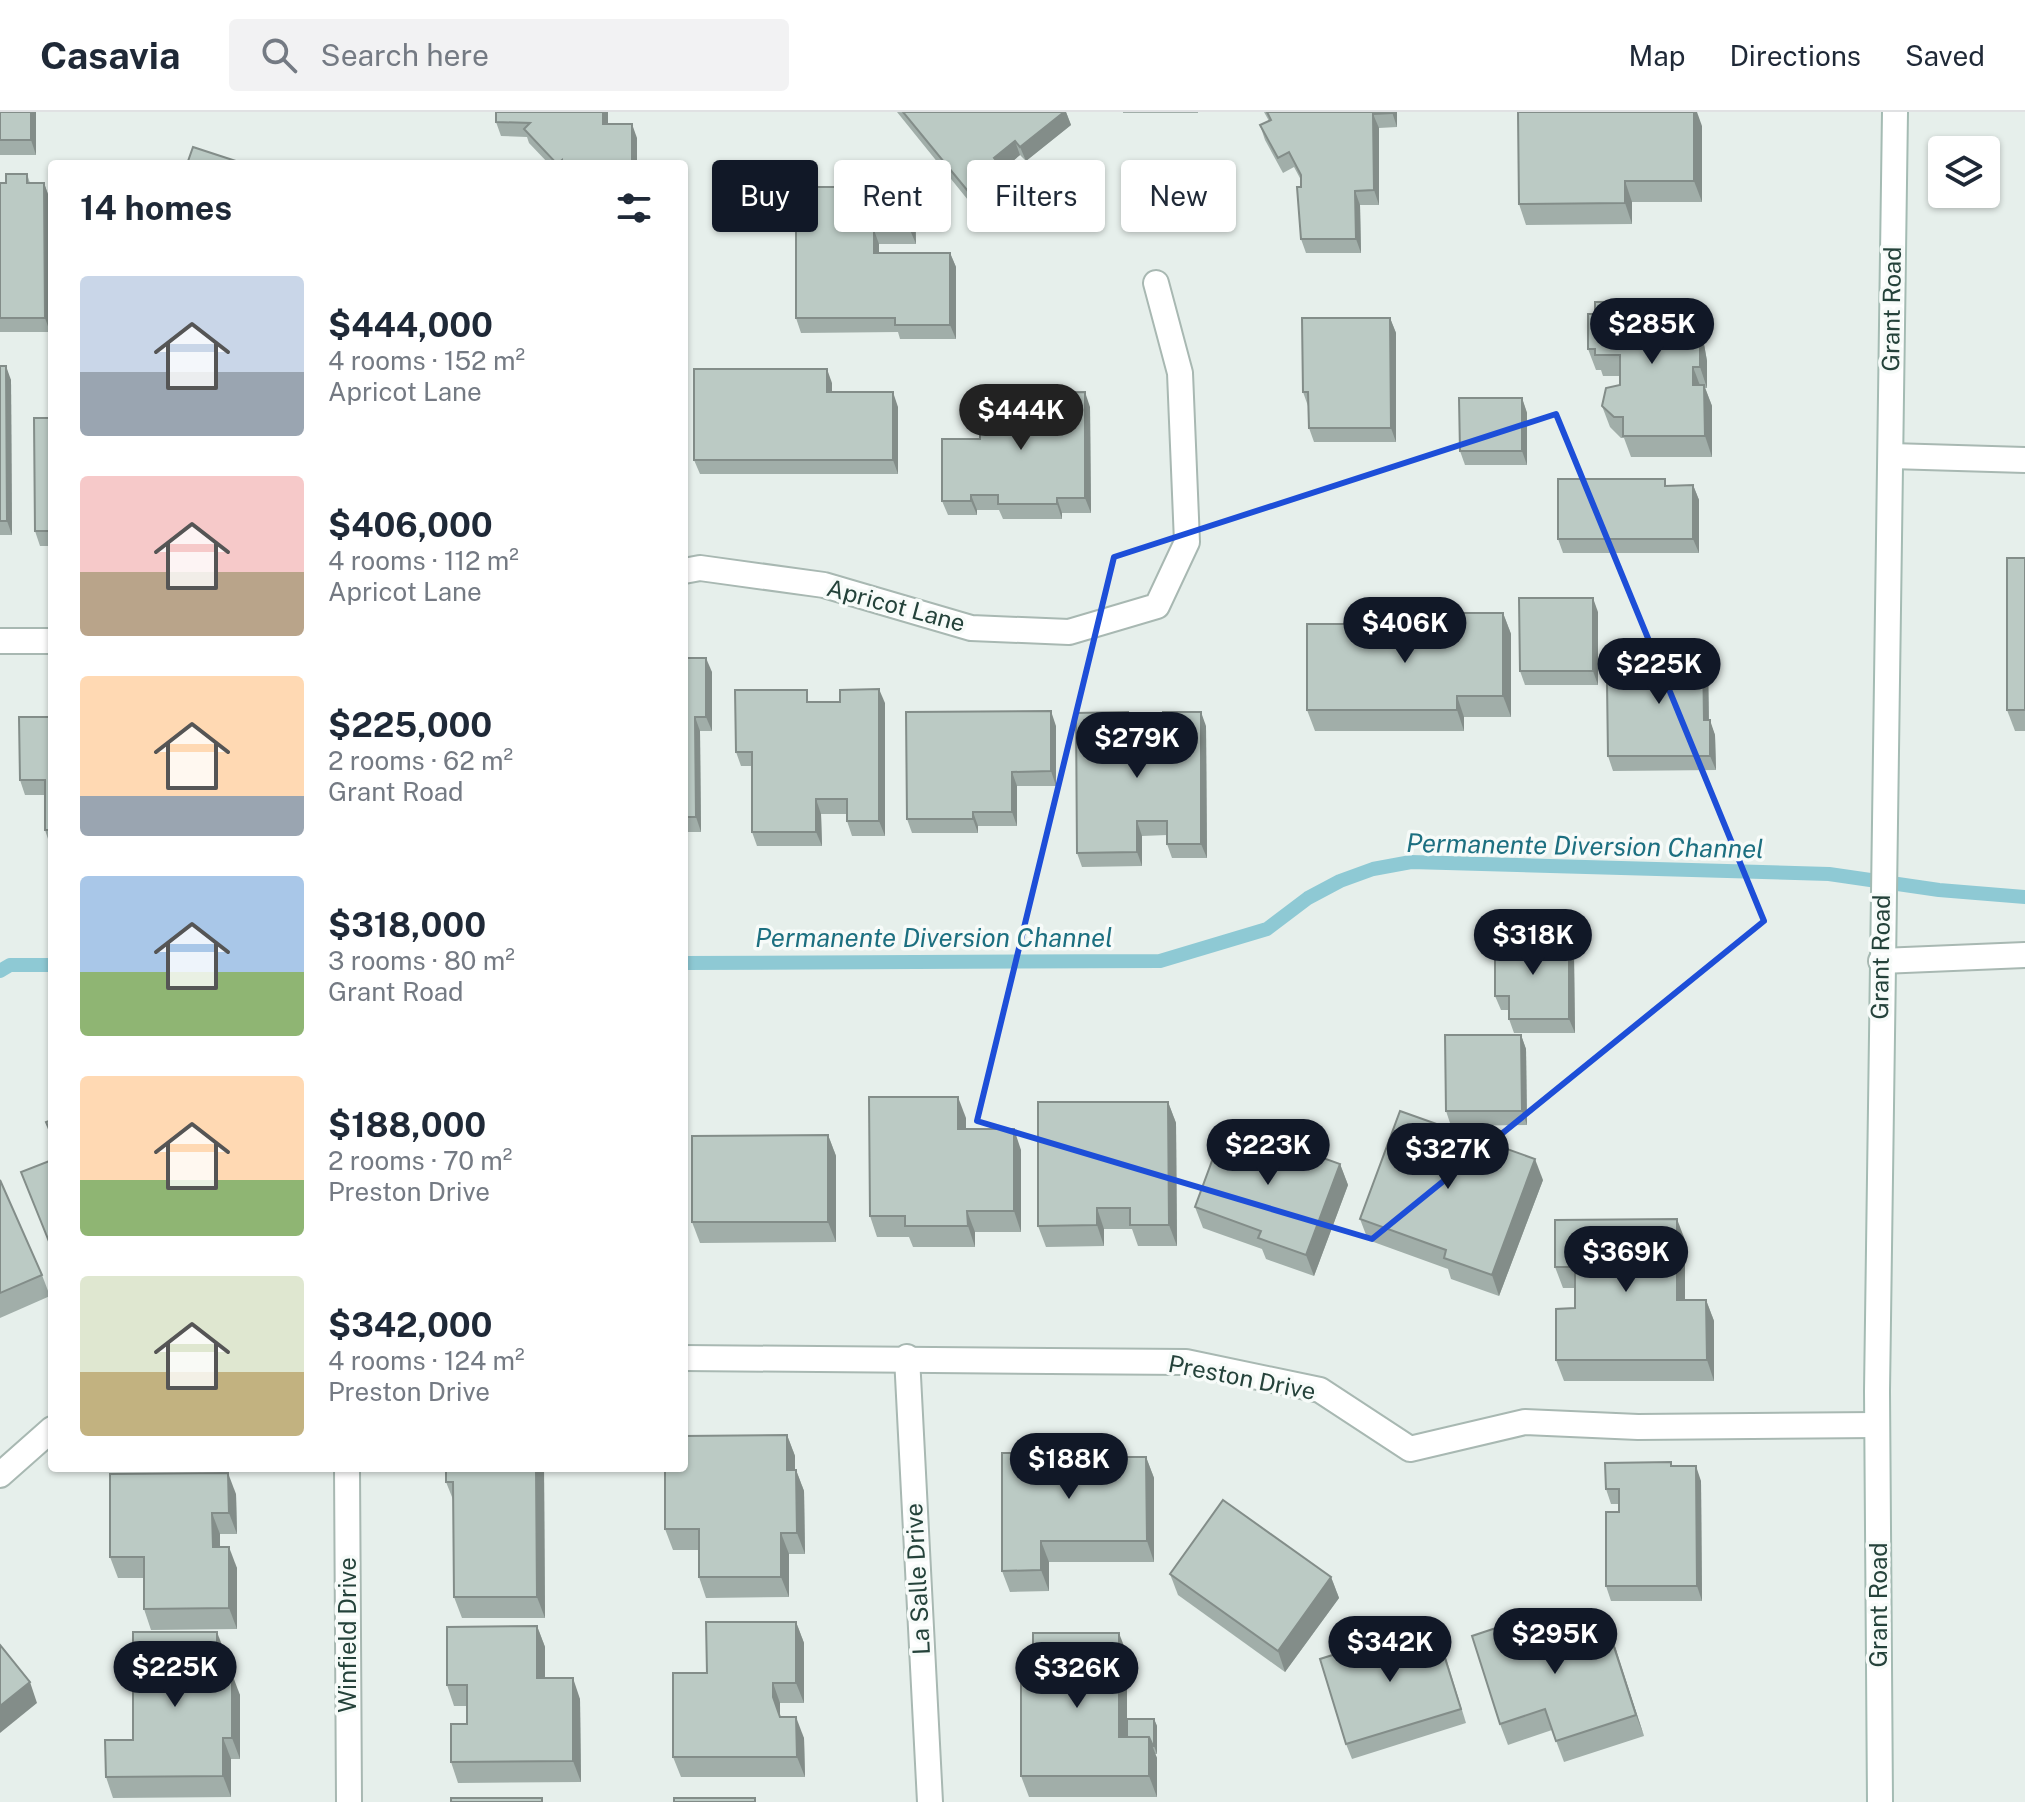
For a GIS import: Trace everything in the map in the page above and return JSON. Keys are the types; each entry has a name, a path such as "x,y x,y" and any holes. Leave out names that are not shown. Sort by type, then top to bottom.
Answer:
{"street":[{"name":"Grant Road","path":"1880,1802 1877,1425 1881,961 1895,112"},
{"name":"Apricot Lane","path":"688,570 700,568 824,585 971,628 1069,632 1157,606 1187,542 1180,373 1156,283"},
{"path":"1891,456 2025,460"},
{"path":"0,641 48,641"},
{"path":"1881,961 2025,955"},
{"name":"Preston Drive","path":"688,1358 907,1357 1186,1362 1320,1390 1410,1449 1525,1422 1638,1427 1877,1425"},
{"name":"La Salle Drive","path":"907,1357 930,1802"},
{"path":"0,1475 48,1433"},
{"name":"Winfield Drive","path":"347,1472 349,1802"}],"highlighted area":[{"path":"1556,414 1764,921 1372,1239 977,1121 1114,557"}],"building":[{"path":"0,112 31,112 31,140 0,140"},
{"path":"496,112 603,112 603,124 632,124 632,160 553,160 524,129 530,123 496,122"},
{"path":"903,112 1064,112 1020,147 1015,141 994,158 996,160 967,160 967,190 951,170 951,160 942,160"},
{"path":"1267,112 1392,112 1373,114 1374,190 1355,191 1356,239 1301,239 1297,187 1301,187 1301,175 1289,152 1278,158 1260,125 1271,120"},
{"path":"1518,112 1694,112 1694,181 1625,181 1625,203 1519,204"},
{"path":"193,147 233,160 188,160"},
{"path":"6,174 27,174 27,183 44,183 45,318 0,318 0,183 6,183"},
{"path":"818,187 834,187 834,232 874,232 874,253 950,253 950,325 895,325 895,318 796,318 796,232 818,232"},
{"path":"1692,301 1698,335 1693,335 1693,340 1700,340 1700,367 1693,367 1693,385 1704,385 1705,436 1623,436 1623,417 1614,417 1602,406 1606,388 1620,385 1620,355 1595,355 1595,349 1588,349 1588,314 1595,314 1595,302"},
{"path":"1302,318 1390,318 1391,428 1309,428 1308,392 1303,392"},
{"path":"0,366 6,366 7,521 0,521"},
{"path":"694,369 827,369 827,392 893,392 893,460 694,460"},
{"path":"1085,392 1085,498 1057,498 1057,504 998,504 998,495 971,495 971,501 942,501 942,439 980,439 980,399 1022,399 1022,393"},
{"path":"1459,398 1522,398 1522,451 1460,451"},
{"path":"34,418 48,418 48,531 35,531"},
{"path":"1558,479 1665,479 1665,486 1693,485 1693,539 1558,539"},
{"path":"2007,558 2025,558 2025,710 2007,710"},
{"path":"1519,598 1593,598 1593,671 1520,671"},
{"path":"1444,613 1503,613 1503,696 1457,696 1457,710 1307,710 1307,624 1381,624 1381,633 1444,632"},
{"path":"1625,650 1703,650 1704,720 1710,720 1710,756 1608,756 1607,682 1625,682"},
{"path":"688,658 706,658 706,717 695,717 696,817 688,817"},
{"path":"879,689 879,821 847,821 847,799 816,799 816,832 752,832 752,752 736,752 735,690 807,690 807,702 840,702 840,690"},
{"path":"1051,711 1051,771 1012,772 1012,812 973,812 973,819 907,819 906,712"},
{"path":"1128,712 1128,727 1163,726 1163,712 1201,712 1201,844 1167,844 1167,821 1137,821 1137,852 1077,853 1076,713"},
{"path":"19,717 48,717 48,830 45,830 45,780 20,780"},
{"path":"1495,931 1516,931 1516,941 1569,941 1569,1019 1509,1019 1509,996 1495,996"},
{"path":"1445,1035 1521,1035 1522,1111 1446,1111"},
{"path":"869,1097 958,1097 958,1129 1014,1129 1014,1211 967,1211 968,1226 905,1226 905,1216 870,1216"},
{"path":"1038,1102 1168,1102 1169,1225 1130,1225 1130,1208 1097,1208 1097,1225 1038,1226"},
{"path":"1400,1111 1535,1159 1492,1275 1444,1258 1446,1250 1360,1219"},
{"path":"1226,1123 1340,1164 1306,1255 1258,1238 1261,1231 1195,1207"},
{"path":"828,1135 828,1222 692,1222 692,1136"},
{"path":"48,1162 48,1239 21,1172"},
{"path":"0,1180 42,1275 0,1293"},
{"path":"1677,1219 1677,1300 1706,1300 1707,1360 1556,1360 1556,1309 1575,1308 1575,1267 1555,1267 1555,1220"},
{"path":"787,1435 787,1470 796,1470 797,1533 781,1533 781,1577 699,1577 699,1529 665,1529 665,1472 688,1472 688,1436"},
{"path":"1048,1445 1105,1445 1105,1457 1146,1457 1147,1541 1041,1541 1041,1570 1002,1571 1002,1453 1048,1453"},
{"path":"1671,1462 1671,1466 1696,1466 1697,1586 1606,1586 1606,1512 1619,1512 1619,1489 1606,1489 1605,1463"},
{"path":"446,1472 536,1472 537,1597 454,1597 453,1482 446,1482"},
{"path":"228,1473 229,1513 212,1513 213,1547 229,1547 229,1608 144,1609 144,1557 110,1557 110,1474"},
{"path":"1223,1500 1331,1577 1278,1651 1170,1574"},
{"path":"1532,1616 1540,1641 1605,1619 1636,1715 1556,1741 1545,1709 1500,1724 1472,1636"},
{"path":"706,1622 796,1622 796,1683 773,1683 773,1697 780,1717 796,1717 797,1757 673,1757 673,1673 707,1673"},
{"path":"1434,1623 1461,1709 1346,1744 1320,1659"},
{"path":"537,1626 537,1678 573,1678 573,1761 451,1762 451,1724 467,1724 467,1685 447,1685 447,1627"},
{"path":"133,1632 217,1632 217,1674 232,1674 232,1738 223,1738 223,1776 106,1777 105,1740 133,1740"},
{"path":"1033,1633 1119,1633 1119,1737 1149,1737 1149,1776 1021,1776 1021,1678 1033,1678"},
{"path":"0,1645 30,1682 0,1706"},
{"path":"1127,1719 1154,1719 1154,1746 1149,1737 1127,1737"},
{"path":"451,1798 542,1798 542,1802 451,1802"},
{"path":"674,1798 755,1798 755,1802 674,1802"}],"waterway":[{"name":"Permanente Diversion Channel","path":"688,963 1160,961 1267,929 1308,898 1340,881 1373,869 1411,862 1829,874 1939,890 2025,897"},
{"name":"Permanente Diversion Channel","path":"0,971 10,965 48,965"}]}
